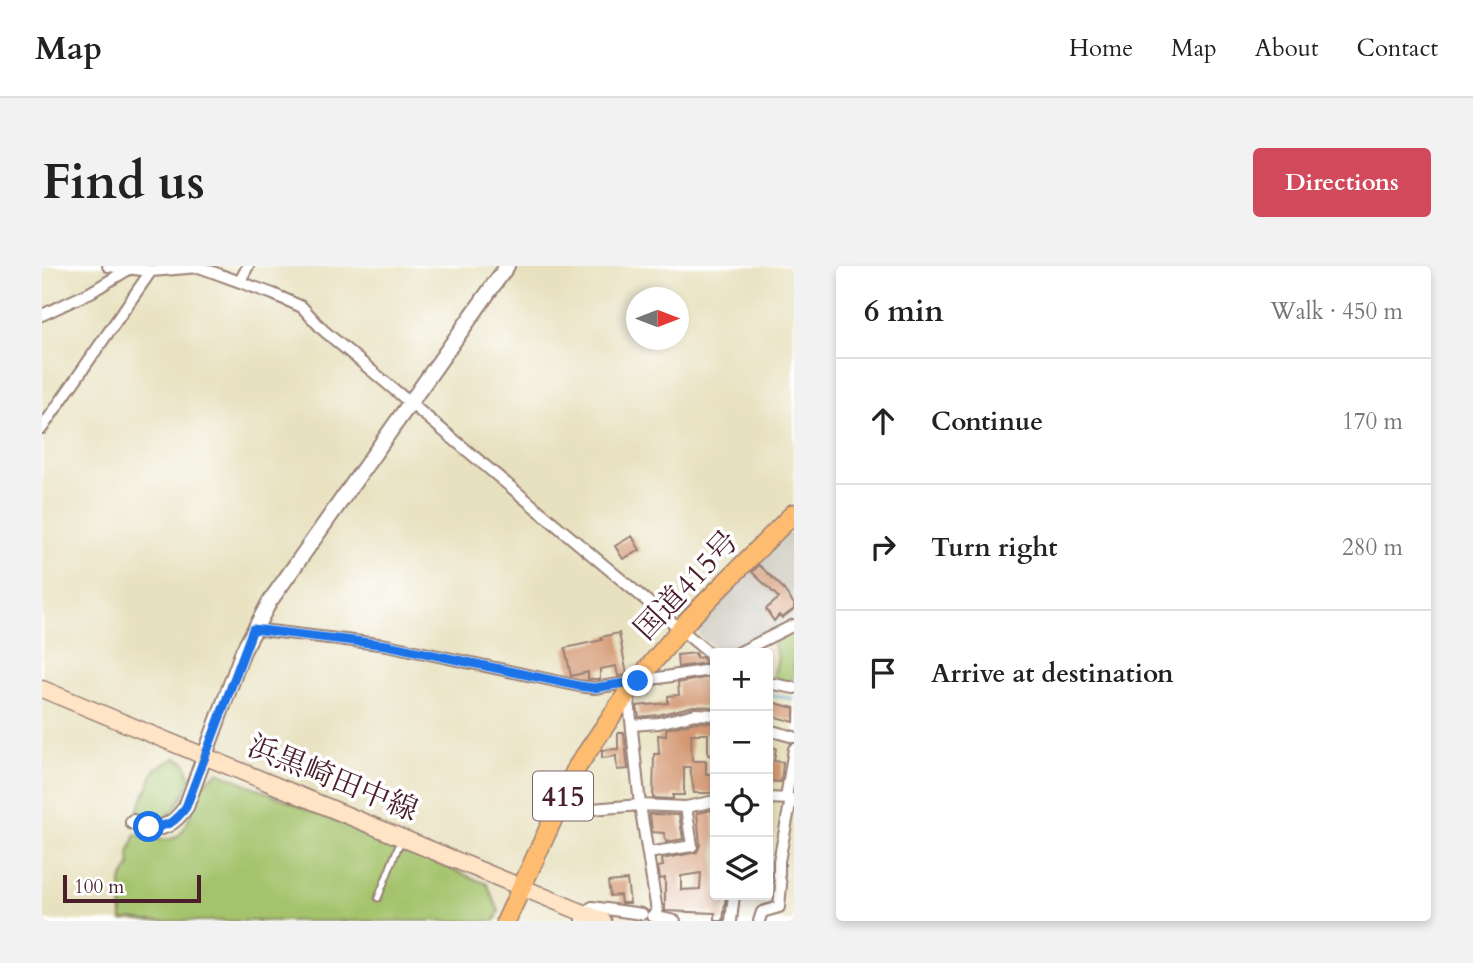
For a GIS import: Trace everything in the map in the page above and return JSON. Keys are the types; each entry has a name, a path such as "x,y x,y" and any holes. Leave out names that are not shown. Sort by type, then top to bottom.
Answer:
{"highway":[{"name":"国道415号","path":"506,921 576,767 633,686 680,630 794,513"}],"main road":[{"name":"浜黒崎田中線","path":"42,689 521,886 583,917 603,921"}],"street":[{"path":"108,266 140,269 199,267 302,307 323,330 710,654"},
{"path":"240,281 248,266"},
{"path":"133,822 149,827 164,827 176,821 186,807 253,629 270,601 507,266"},
{"path":"42,315 140,269"},
{"path":"42,428 140,269"},
{"path":"748,648 794,625"},
{"path":"253,629 397,647 594,688 633,686 710,670"},
{"path":"773,684 794,688"},
{"path":"633,686 632,725 640,805 658,917"},
{"path":"632,725 659,723 695,714 710,715"},
{"path":"773,731 794,737"},
{"path":"759,921 762,912 779,907 779,861 790,799 794,749"},
{"path":"555,812 640,805 686,807 710,802"},
{"path":"648,853 692,846 686,807"},
{"path":"731,921 733,900"},
{"path":"583,917 592,907 642,918 658,917 675,921"}],"lane":[{"path":"378,898 402,837"}],"shaded area":[{"path":"788,532 794,539 794,616 738,648 713,648 699,637 698,621"}],"green space":[{"path":"790,632 794,634 794,675 791,682 773,677 778,658 772,638"},
{"path":"176,758 185,762 191,779 183,795 168,815 152,821 142,820 137,812 156,768"},
{"path":"218,772 487,884 499,911 495,921 122,921 121,881 130,866 129,853 136,834 167,840 176,837 187,823 201,788"}],"building":[{"path":"632,536 640,550 623,559 615,546"},
{"path":"759,565 781,586 794,604 794,609 782,618 779,615 774,621 766,609 779,598 752,572"},
{"path":"619,633 627,675 618,676 616,666 600,669 600,679 588,679 588,672 571,676 565,648 602,640 601,637"},
{"path":"696,653 696,658 702,657 706,663 678,667 677,655"},
{"path":"710,677 710,707 693,706 639,717 637,706 668,703 668,696 679,695 678,683"},
{"path":"773,702 794,708 794,722 773,716"},
{"path":"696,722 710,723 710,755 708,734 691,734 692,761 706,761 706,774 710,774 710,793 694,793 690,767 684,767 684,795 673,795 673,799 653,798 654,754 659,754 658,735 666,736 666,729"},
{"path":"618,733 624,733 628,769 617,770 616,756 602,758 602,750 618,749"},
{"path":"773,748 776,748 774,761 783,762 781,782 773,781"},
{"path":"710,810 710,900 725,900 723,921 715,921 715,913 665,911 665,878 660,879 658,867 663,866 662,859 697,852 700,845 697,813","holes":["701,873 700,889 681,890 681,876"]},
{"path":"650,814 679,815 683,839 666,842 664,833 652,832"},
{"path":"627,880 630,903 621,903 620,895 610,896 608,882"}],"waterway":[{"path":"773,696 794,699"}],"route":[{"path":"149,827 164,827 176,821 186,807 253,629 387,645 579,686 594,688 638,681"}]}
